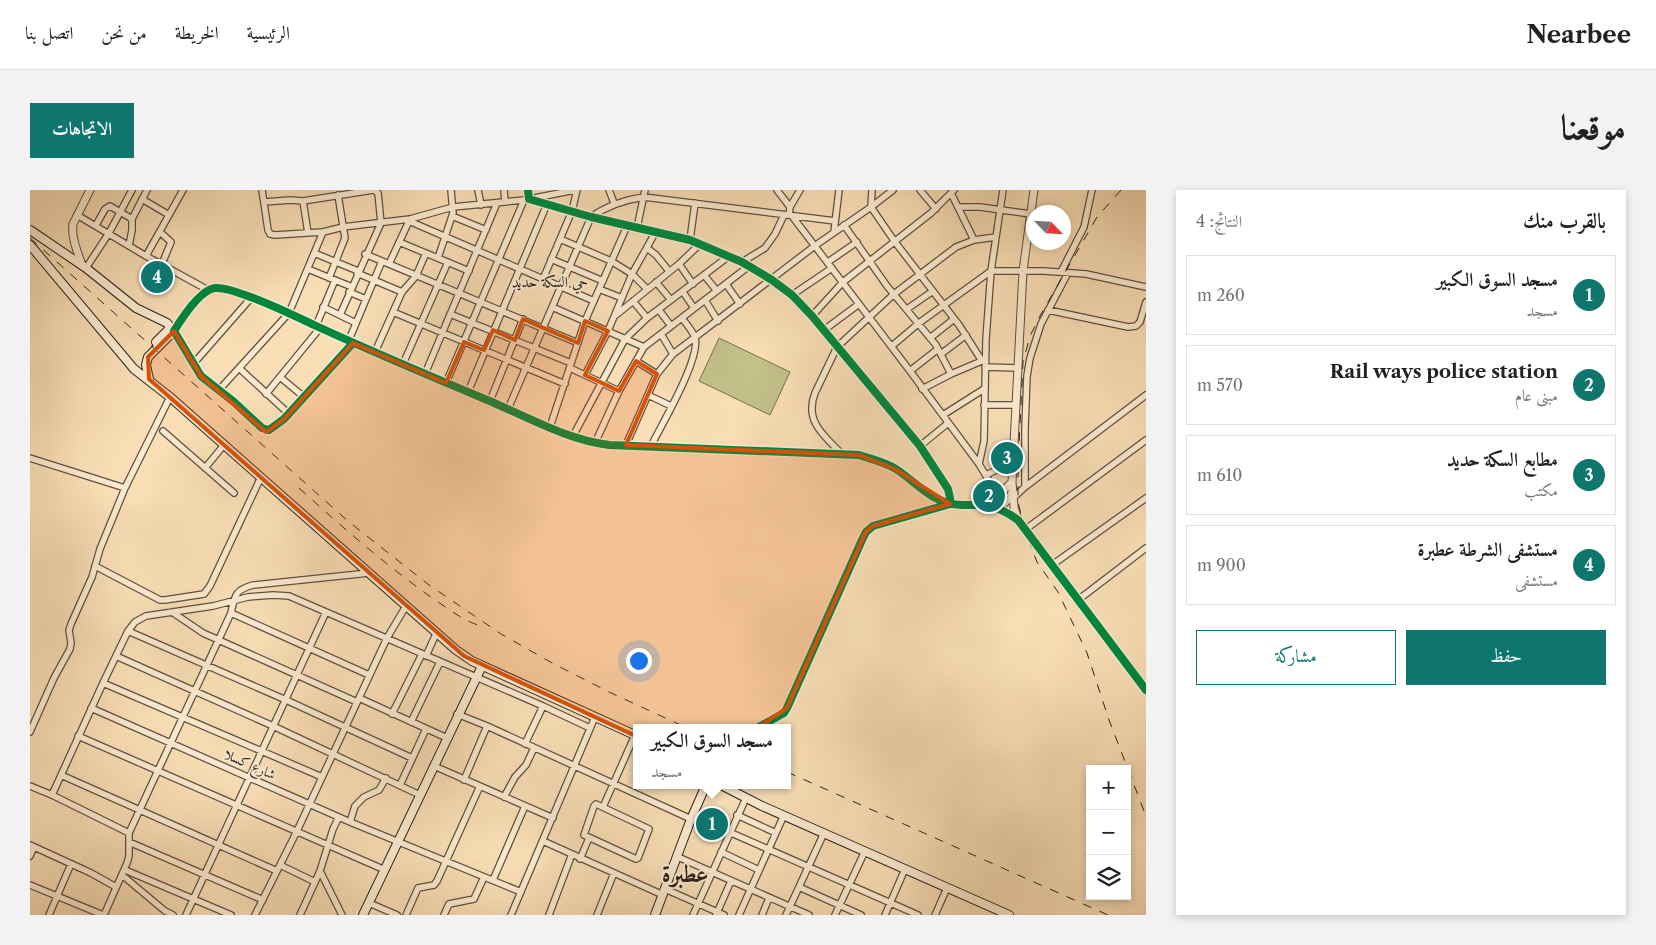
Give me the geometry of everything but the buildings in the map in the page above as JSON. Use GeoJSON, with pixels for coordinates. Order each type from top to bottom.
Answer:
{"type":"FeatureCollection","features":[{"type":"Feature","properties":{"kind":"main road"},"geometry":{"type":"LineString","coordinates":[[30,230],[84,267],[136,308],[163,321],[172,329]]}},
{"type":"Feature","properties":{"kind":"main road"},"geometry":{"type":"LineString","coordinates":[[30,245],[134,369],[170,397],[436,634],[464,656],[482,666],[633,735]]}},
{"type":"Feature","properties":{"kind":"main road"},"geometry":{"type":"LineString","coordinates":[[134,369],[149,350],[172,329]]}},
{"type":"Feature","properties":{"kind":"main road"},"geometry":{"type":"LineString","coordinates":[[149,379],[146,364],[148,357],[172,329]]}},
{"type":"Feature","properties":{"kind":"main road"},"geometry":{"type":"LineString","coordinates":[[363,915],[482,666]]}},
{"type":"Feature","properties":{"kind":"main road"},"geometry":{"type":"LineString","coordinates":[[655,915],[691,820],[705,789]]}},
{"type":"Feature","properties":{"kind":"main road"},"geometry":{"type":"LineString","coordinates":[[731,789],[746,798],[947,888],[996,912],[1009,915]]}},
{"type":"Feature","properties":{"kind":"street"},"geometry":{"type":"LineString","coordinates":[[84,267],[72,229],[90,190]]}},
{"type":"Feature","properties":{"kind":"street"},"geometry":{"type":"LineString","coordinates":[[84,267],[109,233],[132,190]]}},
{"type":"Feature","properties":{"kind":"street"},"geometry":{"type":"LineString","coordinates":[[129,246],[132,219],[147,190]]}},
{"type":"Feature","properties":{"kind":"street"},"geometry":{"type":"LineString","coordinates":[[146,256],[183,190]]}},
{"type":"Feature","properties":{"kind":"street"},"geometry":{"type":"LineString","coordinates":[[262,190],[268,230],[270,234],[276,235],[323,232],[343,227],[409,220],[453,207],[497,204],[576,190],[572,211],[543,279]]}},
{"type":"Feature","properties":{"kind":"street"},"geometry":{"type":"LineString","coordinates":[[264,202],[303,201],[374,190],[378,193],[381,222],[365,254],[340,315]]}},
{"type":"Feature","properties":{"kind":"street"},"geometry":{"type":"LineString","coordinates":[[438,258],[452,216],[452,190]]}},
{"type":"Feature","properties":{"kind":"street"},"geometry":{"type":"LineString","coordinates":[[478,190],[480,205]]}},
{"type":"Feature","properties":{"kind":"street"},"geometry":{"type":"LineString","coordinates":[[504,190],[505,202]]}},
{"type":"Feature","properties":{"kind":"street"},"geometry":{"type":"LineString","coordinates":[[446,383],[526,199],[528,190]]}},
{"type":"Feature","properties":{"kind":"street"},"geometry":{"type":"LineString","coordinates":[[609,190],[614,203]]}},
{"type":"Feature","properties":{"kind":"street"},"geometry":{"type":"LineString","coordinates":[[637,228],[645,190]]}},
{"type":"Feature","properties":{"kind":"street"},"geometry":{"type":"LineString","coordinates":[[777,190],[790,207]]}},
{"type":"Feature","properties":{"kind":"street"},"geometry":{"type":"LineString","coordinates":[[742,262],[765,248],[788,215],[790,207],[800,190]]}},
{"type":"Feature","properties":{"kind":"street"},"geometry":{"type":"LineString","coordinates":[[834,232],[839,190]]}},
{"type":"Feature","properties":{"kind":"street"},"geometry":{"type":"LineString","coordinates":[[872,190],[871,207],[983,360],[985,367],[984,441],[979,464]]}},
{"type":"Feature","properties":{"kind":"street"},"geometry":{"type":"LineString","coordinates":[[626,445],[658,374],[673,354],[816,245],[893,190]]}},
{"type":"Feature","properties":{"kind":"street"},"geometry":{"type":"LineString","coordinates":[[920,190],[936,209]]}},
{"type":"Feature","properties":{"kind":"street"},"geometry":{"type":"LineString","coordinates":[[983,360],[991,271],[1002,190]]}},
{"type":"Feature","properties":{"kind":"street"},"geometry":{"type":"LineString","coordinates":[[1032,205],[1034,190]]}},
{"type":"Feature","properties":{"kind":"street"},"geometry":{"type":"LineString","coordinates":[[1025,487],[1024,454],[1027,376],[1035,340],[1084,228],[1092,190]]}},
{"type":"Feature","properties":{"kind":"street"},"geometry":{"type":"LineString","coordinates":[[812,316],[843,282],[936,209],[953,191],[958,207],[974,240]]}},
{"type":"Feature","properties":{"kind":"street"},"geometry":{"type":"LineString","coordinates":[[266,394],[318,327],[336,262],[344,243],[338,195]]}},
{"type":"Feature","properties":{"kind":"street"},"geometry":{"type":"LineString","coordinates":[[508,409],[591,217],[614,203],[644,197],[835,221]]}},
{"type":"Feature","properties":{"kind":"street"},"geometry":{"type":"LineString","coordinates":[[142,199],[169,215]]}},
{"type":"Feature","properties":{"kind":"street"},"geometry":{"type":"LineString","coordinates":[[526,199],[591,217],[690,240],[742,262],[772,280],[792,295],[812,316],[920,446],[948,489],[950,504]]}},
{"type":"Feature","properties":{"kind":"street"},"geometry":{"type":"LineString","coordinates":[[303,201],[308,233]]}},
{"type":"Feature","properties":{"kind":"street"},"geometry":{"type":"LineString","coordinates":[[690,240],[696,203]]}},
{"type":"Feature","properties":{"kind":"street"},"geometry":{"type":"LineString","coordinates":[[425,374],[497,204]]}},
{"type":"Feature","properties":{"kind":"street"},"geometry":{"type":"LineString","coordinates":[[468,392],[484,350],[547,204]]}},
{"type":"Feature","properties":{"kind":"street"},"geometry":{"type":"LineString","coordinates":[[96,225],[107,207],[110,206],[132,219]]}},
{"type":"Feature","properties":{"kind":"street"},"geometry":{"type":"LineString","coordinates":[[958,207],[980,207],[1026,213]]}},
{"type":"Feature","properties":{"kind":"street"},"geometry":{"type":"LineString","coordinates":[[78,215],[146,256],[208,290],[226,289],[251,298],[573,436],[595,443],[859,455],[895,469],[931,495],[950,504],[980,504],[1002,510],[1018,520],[1146,690]]}},
{"type":"Feature","properties":{"kind":"street"},"geometry":{"type":"LineString","coordinates":[[788,215],[816,245],[869,318],[892,346],[979,464],[998,496]]}},
{"type":"Feature","properties":{"kind":"street"},"geometry":{"type":"LineString","coordinates":[[452,216],[486,230]]}},
{"type":"Feature","properties":{"kind":"street"},"geometry":{"type":"LineString","coordinates":[[409,220],[594,301]]}},
{"type":"Feature","properties":{"kind":"street"},"geometry":{"type":"LineString","coordinates":[[208,290],[172,329],[201,376],[266,430],[269,430],[274,428],[304,397],[351,342],[356,323],[374,280],[399,242],[409,220]]}},
{"type":"Feature","properties":{"kind":"street"},"geometry":{"type":"LineString","coordinates":[[550,427],[585,321],[627,226]]}},
{"type":"Feature","properties":{"kind":"street"},"geometry":{"type":"LineString","coordinates":[[844,226],[886,286],[930,338],[940,352],[951,374]]}},
{"type":"Feature","properties":{"kind":"street"},"geometry":{"type":"LineString","coordinates":[[160,232],[171,242],[162,264]]}},
{"type":"Feature","properties":{"kind":"street"},"geometry":{"type":"LineString","coordinates":[[219,390],[289,314],[323,232]]}},
{"type":"Feature","properties":{"kind":"street"},"geometry":{"type":"LineString","coordinates":[[585,375],[608,331],[632,274],[655,233]]}},
{"type":"Feature","properties":{"kind":"street"},"geometry":{"type":"LineString","coordinates":[[842,454],[816,426],[812,410],[812,400],[837,347],[894,294],[956,247],[974,240],[996,237]]}},
{"type":"Feature","properties":{"kind":"street"},"geometry":{"type":"LineString","coordinates":[[560,239],[611,262],[632,274],[647,289]]}},
{"type":"Feature","properties":{"kind":"street"},"geometry":{"type":"LineString","coordinates":[[399,242],[469,271]]}},
{"type":"Feature","properties":{"kind":"street"},"geometry":{"type":"LineString","coordinates":[[828,262],[857,242]]}},
{"type":"Feature","properties":{"kind":"street"},"geometry":{"type":"LineString","coordinates":[[614,316],[670,272],[700,244]]}},
{"type":"Feature","properties":{"kind":"street"},"geometry":{"type":"LineString","coordinates":[[1018,520],[1012,482],[1023,271],[1026,247]]}},
{"type":"Feature","properties":{"kind":"street"},"geometry":{"type":"LineString","coordinates":[[648,248],[670,272]]}},
{"type":"Feature","properties":{"kind":"street"},"geometry":{"type":"LineString","coordinates":[[314,253],[402,292]]}},
{"type":"Feature","properties":{"kind":"street"},"geometry":{"type":"LineString","coordinates":[[375,352],[402,292],[416,276],[426,253]]}},
{"type":"Feature","properties":{"kind":"street"},"geometry":{"type":"LineString","coordinates":[[365,254],[578,343]]}},
{"type":"Feature","properties":{"kind":"street"},"geometry":{"type":"LineString","coordinates":[[573,436],[625,339],[647,318],[728,256]]}},
{"type":"Feature","properties":{"kind":"street"},"geometry":{"type":"LineString","coordinates":[[551,259],[603,281]]}},
{"type":"Feature","properties":{"kind":"street"},"geometry":{"type":"LineString","coordinates":[[403,364],[448,262]]}},
{"type":"Feature","properties":{"kind":"street"},"geometry":{"type":"LineString","coordinates":[[679,264],[693,284]]}},
{"type":"Feature","properties":{"kind":"street"},"geometry":{"type":"LineString","coordinates":[[595,443],[620,390],[644,347],[749,266]]}},
{"type":"Feature","properties":{"kind":"street"},"geometry":{"type":"LineString","coordinates":[[792,295],[832,268]]}},
{"type":"Feature","properties":{"kind":"street"},"geometry":{"type":"LineString","coordinates":[[308,269],[332,279],[366,299]]}},
{"type":"Feature","properties":{"kind":"street"},"geometry":{"type":"LineString","coordinates":[[892,346],[919,323],[991,271],[1086,274],[1146,287]]}},
{"type":"Feature","properties":{"kind":"street"},"geometry":{"type":"LineString","coordinates":[[704,276],[716,292]]}},
{"type":"Feature","properties":{"kind":"street"},"geometry":{"type":"LineString","coordinates":[[656,282],[671,300]]}},
{"type":"Feature","properties":{"kind":"street"},"geometry":{"type":"LineString","coordinates":[[726,284],[740,304]]}},
{"type":"Feature","properties":{"kind":"street"},"geometry":{"type":"LineString","coordinates":[[599,289],[622,298]]}},
{"type":"Feature","properties":{"kind":"street"},"geometry":{"type":"LineString","coordinates":[[907,309],[932,291]]}},
{"type":"Feature","properties":{"kind":"street"},"geometry":{"type":"LineString","coordinates":[[682,292],[694,308]]}},
{"type":"Feature","properties":{"kind":"street"},"geometry":{"type":"LineString","coordinates":[[194,362],[251,298]]}},
{"type":"Feature","properties":{"kind":"street"},"geometry":{"type":"LineString","coordinates":[[705,300],[718,320]]}},
{"type":"Feature","properties":{"kind":"street"},"geometry":{"type":"LineString","coordinates":[[633,301],[647,318]]}},
{"type":"Feature","properties":{"kind":"street"},"geometry":{"type":"LineString","coordinates":[[1048,310],[1136,326],[1140,322],[1146,302]]}},
{"type":"Feature","properties":{"kind":"street"},"geometry":{"type":"LineString","coordinates":[[824,330],[859,304]]}},
{"type":"Feature","properties":{"kind":"street"},"geometry":{"type":"LineString","coordinates":[[323,307],[356,323]]}},
{"type":"Feature","properties":{"kind":"street"},"geometry":{"type":"LineString","coordinates":[[552,307],[644,347]]}},
{"type":"Feature","properties":{"kind":"street"},"geometry":{"type":"LineString","coordinates":[[659,310],[671,326]]}},
{"type":"Feature","properties":{"kind":"street"},"geometry":{"type":"LineString","coordinates":[[392,312],[565,384]]}},
{"type":"Feature","properties":{"kind":"street"},"geometry":{"type":"LineString","coordinates":[[450,314],[534,348],[570,365],[585,375],[620,390]]}},
{"type":"Feature","properties":{"kind":"street"},"geometry":{"type":"LineString","coordinates":[[651,446],[691,362],[695,338],[682,318]]}},
{"type":"Feature","properties":{"kind":"street"},"geometry":{"type":"LineString","coordinates":[[490,401],[524,319]]}},
{"type":"Feature","properties":{"kind":"street"},"geometry":{"type":"LineString","coordinates":[[930,338],[954,319]]}},
{"type":"Feature","properties":{"kind":"street"},"geometry":{"type":"LineString","coordinates":[[661,334],[673,354]]}},
{"type":"Feature","properties":{"kind":"street"},"geometry":{"type":"LineString","coordinates":[[910,371],[966,335]]}},
{"type":"Feature","properties":{"kind":"street"},"geometry":{"type":"LineString","coordinates":[[922,389],[983,360]]}},
{"type":"Feature","properties":{"kind":"street"},"geometry":{"type":"LineString","coordinates":[[636,361],[658,374]]}},
{"type":"Feature","properties":{"kind":"street"},"geometry":{"type":"LineString","coordinates":[[985,367],[1018,368]]}},
{"type":"Feature","properties":{"kind":"street"},"geometry":{"type":"LineString","coordinates":[[240,368],[288,414]]}},
{"type":"Feature","properties":{"kind":"street"},"geometry":{"type":"LineString","coordinates":[[280,376],[304,397]]}},
{"type":"Feature","properties":{"kind":"street"},"geometry":{"type":"LineString","coordinates":[[943,415],[984,389]]}},
{"type":"Feature","properties":{"kind":"street"},"geometry":{"type":"LineString","coordinates":[[648,395],[671,406]]}},
{"type":"Feature","properties":{"kind":"street"},"geometry":{"type":"LineString","coordinates":[[992,507],[1004,504],[1013,494],[1025,487],[1146,395]]}},
{"type":"Feature","properties":{"kind":"street"},"geometry":{"type":"LineString","coordinates":[[30,732],[54,678],[70,649],[70,624],[88,588],[100,549],[125,488],[170,397]]}},
{"type":"Feature","properties":{"kind":"street"},"geometry":{"type":"LineString","coordinates":[[984,405],[1016,405]]}},
{"type":"Feature","properties":{"kind":"street"},"geometry":{"type":"LineString","coordinates":[[920,446],[948,424]]}},
{"type":"Feature","properties":{"kind":"street"},"geometry":{"type":"LineString","coordinates":[[163,431],[234,493]]}},
{"type":"Feature","properties":{"kind":"street"},"geometry":{"type":"LineString","coordinates":[[1026,530],[1146,440]]}},
{"type":"Feature","properties":{"kind":"street"},"geometry":{"type":"LineString","coordinates":[[205,468],[224,445]]}},
{"type":"Feature","properties":{"kind":"street"},"geometry":{"type":"LineString","coordinates":[[30,458],[125,488]]}},
{"type":"Feature","properties":{"kind":"street"},"geometry":{"type":"LineString","coordinates":[[986,475],[1013,462]]}},
{"type":"Feature","properties":{"kind":"street"},"geometry":{"type":"LineString","coordinates":[[96,566],[160,600],[204,594],[210,586],[261,477]]}},
{"type":"Feature","properties":{"kind":"street"},"geometry":{"type":"LineString","coordinates":[[980,504],[998,496],[1012,482]]}},
{"type":"Feature","properties":{"kind":"street"},"geometry":{"type":"LineString","coordinates":[[1052,565],[1146,498]]}},
{"type":"Feature","properties":{"kind":"street"},"geometry":{"type":"LineString","coordinates":[[763,724],[784,713],[787,708],[866,532],[873,526],[950,504]]}},
{"type":"Feature","properties":{"kind":"street"},"geometry":{"type":"LineString","coordinates":[[1078,600],[1146,548]]}},
{"type":"Feature","properties":{"kind":"street"},"geometry":{"type":"LineString","coordinates":[[30,885],[104,915],[124,873],[129,856],[129,833],[231,613],[238,591],[253,585],[369,573]]}},
{"type":"Feature","properties":{"kind":"street"},"geometry":{"type":"LineString","coordinates":[[52,795],[103,682],[128,631],[135,622],[143,617],[213,606],[261,595],[289,596],[476,676],[590,728]]}},
{"type":"Feature","properties":{"kind":"street"},"geometry":{"type":"LineString","coordinates":[[255,915],[310,804],[387,638],[406,606]]}},
{"type":"Feature","properties":{"kind":"street"},"geometry":{"type":"LineString","coordinates":[[172,612],[190,626],[218,640],[447,738]]}},
{"type":"Feature","properties":{"kind":"street"},"geometry":{"type":"LineString","coordinates":[[186,915],[326,612]]}},
{"type":"Feature","properties":{"kind":"street"},"geometry":{"type":"LineString","coordinates":[[231,613],[369,675]]}},
{"type":"Feature","properties":{"kind":"street"},"geometry":{"type":"LineString","coordinates":[[128,631],[286,700],[412,758]]}},
{"type":"Feature","properties":{"kind":"street"},"geometry":{"type":"LineString","coordinates":[[392,714],[436,634]]}},
{"type":"Feature","properties":{"kind":"street"},"geometry":{"type":"LineString","coordinates":[[116,656],[333,753],[420,795]]}},
{"type":"Feature","properties":{"kind":"street"},"geometry":{"type":"LineString","coordinates":[[411,722],[440,662]]}},
{"type":"Feature","properties":{"kind":"street"},"geometry":{"type":"LineString","coordinates":[[103,682],[322,777]]}},
{"type":"Feature","properties":{"kind":"street"},"geometry":{"type":"LineString","coordinates":[[525,744],[543,706]]}},
{"type":"Feature","properties":{"kind":"street","name":"شارع كسلا"},"geometry":{"type":"LineString","coordinates":[[91,708],[338,817],[521,892]]}},
{"type":"Feature","properties":{"kind":"street"},"geometry":{"type":"LineString","coordinates":[[458,714],[691,820]]}},
{"type":"Feature","properties":{"kind":"street"},"geometry":{"type":"LineString","coordinates":[[511,915],[595,717]]}},
{"type":"Feature","properties":{"kind":"street"},"geometry":{"type":"LineString","coordinates":[[464,780],[487,726]]}},
{"type":"Feature","properties":{"kind":"street"},"geometry":{"type":"LineString","coordinates":[[400,785],[426,729]]}},
{"type":"Feature","properties":{"kind":"street"},"geometry":{"type":"LineString","coordinates":[[78,736],[385,870]]}},
{"type":"Feature","properties":{"kind":"street"},"geometry":{"type":"LineString","coordinates":[[603,807],[633,742]]}},
{"type":"Feature","properties":{"kind":"street"},"geometry":{"type":"LineString","coordinates":[[504,797],[514,777],[526,765],[534,748]]}},
{"type":"Feature","properties":{"kind":"street"},"geometry":{"type":"LineString","coordinates":[[434,766],[553,818]]}},
{"type":"Feature","properties":{"kind":"street"},"geometry":{"type":"LineString","coordinates":[[60,775],[218,844],[315,882]]}},
{"type":"Feature","properties":{"kind":"street"},"geometry":{"type":"LineString","coordinates":[[350,822],[355,806],[364,797],[379,790],[386,778]]}},
{"type":"Feature","properties":{"kind":"street"},"geometry":{"type":"LineString","coordinates":[[30,786],[129,833]]}},
{"type":"Feature","properties":{"kind":"street"},"geometry":{"type":"LineString","coordinates":[[406,915],[418,888],[436,884],[480,786]]}},
{"type":"Feature","properties":{"kind":"street"},"geometry":{"type":"LineString","coordinates":[[693,915],[746,798]]}},
{"type":"Feature","properties":{"kind":"street"},"geometry":{"type":"LineString","coordinates":[[596,804],[603,807],[649,829],[636,859],[589,838],[583,833],[594,806],[596,804]]}},
{"type":"Feature","properties":{"kind":"street"},"geometry":{"type":"LineString","coordinates":[[493,880],[526,806]]}},
{"type":"Feature","properties":{"kind":"street"},"geometry":{"type":"LineString","coordinates":[[737,815],[776,833]]}},
{"type":"Feature","properties":{"kind":"street"},"geometry":{"type":"LineString","coordinates":[[738,915],[784,815]]}},
{"type":"Feature","properties":{"kind":"street"},"geometry":{"type":"LineString","coordinates":[[300,915],[320,871],[338,817]]}},
{"type":"Feature","properties":{"kind":"street"},"geometry":{"type":"LineString","coordinates":[[729,832],[918,915]]}},
{"type":"Feature","properties":{"kind":"street"},"geometry":{"type":"LineString","coordinates":[[786,915],[824,833]]}},
{"type":"Feature","properties":{"kind":"street"},"geometry":{"type":"LineString","coordinates":[[580,858],[589,838]]}},
{"type":"Feature","properties":{"kind":"street"},"geometry":{"type":"LineString","coordinates":[[543,841],[614,873],[698,904],[716,914],[724,915]]}},
{"type":"Feature","properties":{"kind":"street"},"geometry":{"type":"LineString","coordinates":[[129,842],[263,900]]}},
{"type":"Feature","properties":{"kind":"street"},"geometry":{"type":"LineString","coordinates":[[30,856],[32,846],[91,873],[116,888]]}},
{"type":"Feature","properties":{"kind":"street"},"geometry":{"type":"LineString","coordinates":[[836,915],[865,851]]}},
{"type":"Feature","properties":{"kind":"street"},"geometry":{"type":"LineString","coordinates":[[721,852],[760,870]]}},
{"type":"Feature","properties":{"kind":"street"},"geometry":{"type":"LineString","coordinates":[[549,915],[572,854]]}},
{"type":"Feature","properties":{"kind":"street"},"geometry":{"type":"LineString","coordinates":[[678,857],[809,915]]}},
{"type":"Feature","properties":{"kind":"street"},"geometry":{"type":"LineString","coordinates":[[49,915],[71,864]]}},
{"type":"Feature","properties":{"kind":"street"},"geometry":{"type":"LineString","coordinates":[[885,915],[905,869]]}},
{"type":"Feature","properties":{"kind":"street"},"geometry":{"type":"LineString","coordinates":[[320,871],[341,915]]}},
{"type":"Feature","properties":{"kind":"street"},"geometry":{"type":"LineString","coordinates":[[124,873],[231,915]]}},
{"type":"Feature","properties":{"kind":"street"},"geometry":{"type":"LineString","coordinates":[[124,873],[165,911],[173,915]]}},
{"type":"Feature","properties":{"kind":"street"},"geometry":{"type":"LineString","coordinates":[[597,915],[614,873]]}},
{"type":"Feature","properties":{"kind":"street"},"geometry":{"type":"LineString","coordinates":[[444,915],[449,904],[474,899],[484,877]]}},
{"type":"Feature","properties":{"kind":"street"},"geometry":{"type":"LineString","coordinates":[[716,914],[731,880]]}},
{"type":"Feature","properties":{"kind":"street"},"geometry":{"type":"LineString","coordinates":[[799,887],[861,915]]}},
{"type":"Feature","properties":{"kind":"street"},"geometry":{"type":"LineString","coordinates":[[935,915],[947,888]]}},
{"type":"Feature","properties":{"kind":"street"},"geometry":{"type":"LineString","coordinates":[[762,915],[769,898]]}},
{"type":"Feature","properties":{"kind":"street"},"geometry":{"type":"LineString","coordinates":[[369,903],[394,914]]}},
{"type":"Feature","properties":{"kind":"highlighted area"},"geometry":{"type":"Polygon","coordinates":[[[523,319],[578,343],[585,321],[608,331],[585,375],[619,391],[636,361],[657,374],[626,445],[859,455],[895,469],[950,504],[873,526],[866,532],[787,708],[732,745],[713,772],[464,656],[149,379],[148,357],[174,331],[201,376],[266,432],[284,419],[353,343],[446,383],[464,342],[484,350],[493,330],[515,340],[523,319]]]}},
{"type":"Feature","properties":{"kind":"shaded area"},"geometry":{"type":"Polygon","coordinates":[[[719,338],[790,372],[770,415],[699,381],[719,338]]]}},
{"type":"Feature","properties":{"kind":"railway"},"geometry":{"type":"LineString","coordinates":[[1121,190],[1097,217],[1030,336],[1023,362],[1018,502],[1025,531],[1037,562],[1058,592],[1087,653],[1109,720],[1146,816]]}},
{"type":"Feature","properties":{"kind":"railway"},"geometry":{"type":"LineString","coordinates":[[30,238],[349,522],[429,585],[501,634],[554,664],[678,724]]}},
{"type":"Feature","properties":{"kind":"railway"},"geometry":{"type":"LineString","coordinates":[[299,488],[400,574],[456,614],[478,625]]}},
{"type":"Feature","properties":{"kind":"railway"},"geometry":{"type":"LineString","coordinates":[[791,774],[1108,915]]}},
{"type":"Feature","properties":{"kind":"cycle path"},"geometry":{"type":"LineString","coordinates":[[528,190],[529,199],[591,217],[690,240],[742,262],[772,280],[792,295],[812,316],[920,446],[948,489],[950,504],[873,526],[866,532],[787,708],[784,713],[764,724]]}},
{"type":"Feature","properties":{"kind":"cycle path"},"geometry":{"type":"LineString","coordinates":[[353,343],[284,419],[269,430],[262,428],[234,402],[201,376],[174,331],[192,305],[203,294],[215,288],[224,289],[264,302],[380,355],[549,428],[594,442],[609,445],[859,455],[883,463],[896,469],[927,493],[941,501],[956,505],[989,506],[1005,512],[1018,520],[1146,690]]}},
{"type":"Feature","properties":{"kind":"place","name":"مستشفى الشرطة عطبرة"},"geometry":{"type":"Point","coordinates":[157,277]}},
{"type":"Feature","properties":{"kind":"place","name":"مطابع السكة حديد"},"geometry":{"type":"Point","coordinates":[1007,458]}},
{"type":"Feature","properties":{"kind":"place","name":"Rail ways police station"},"geometry":{"type":"Point","coordinates":[989,496]}},
{"type":"Feature","properties":{"kind":"place","name":"مسجد السوق الكبير"},"geometry":{"type":"Point","coordinates":[712,824]}},
{"type":"Feature","properties":{"kind":"district","name":"حي السكة حديد"},"geometry":{"type":"Point","coordinates":[550,282]}},
{"type":"Feature","properties":{"kind":"district","name":"عطبرة"},"geometry":{"type":"Point","coordinates":[685,874]}}]}
